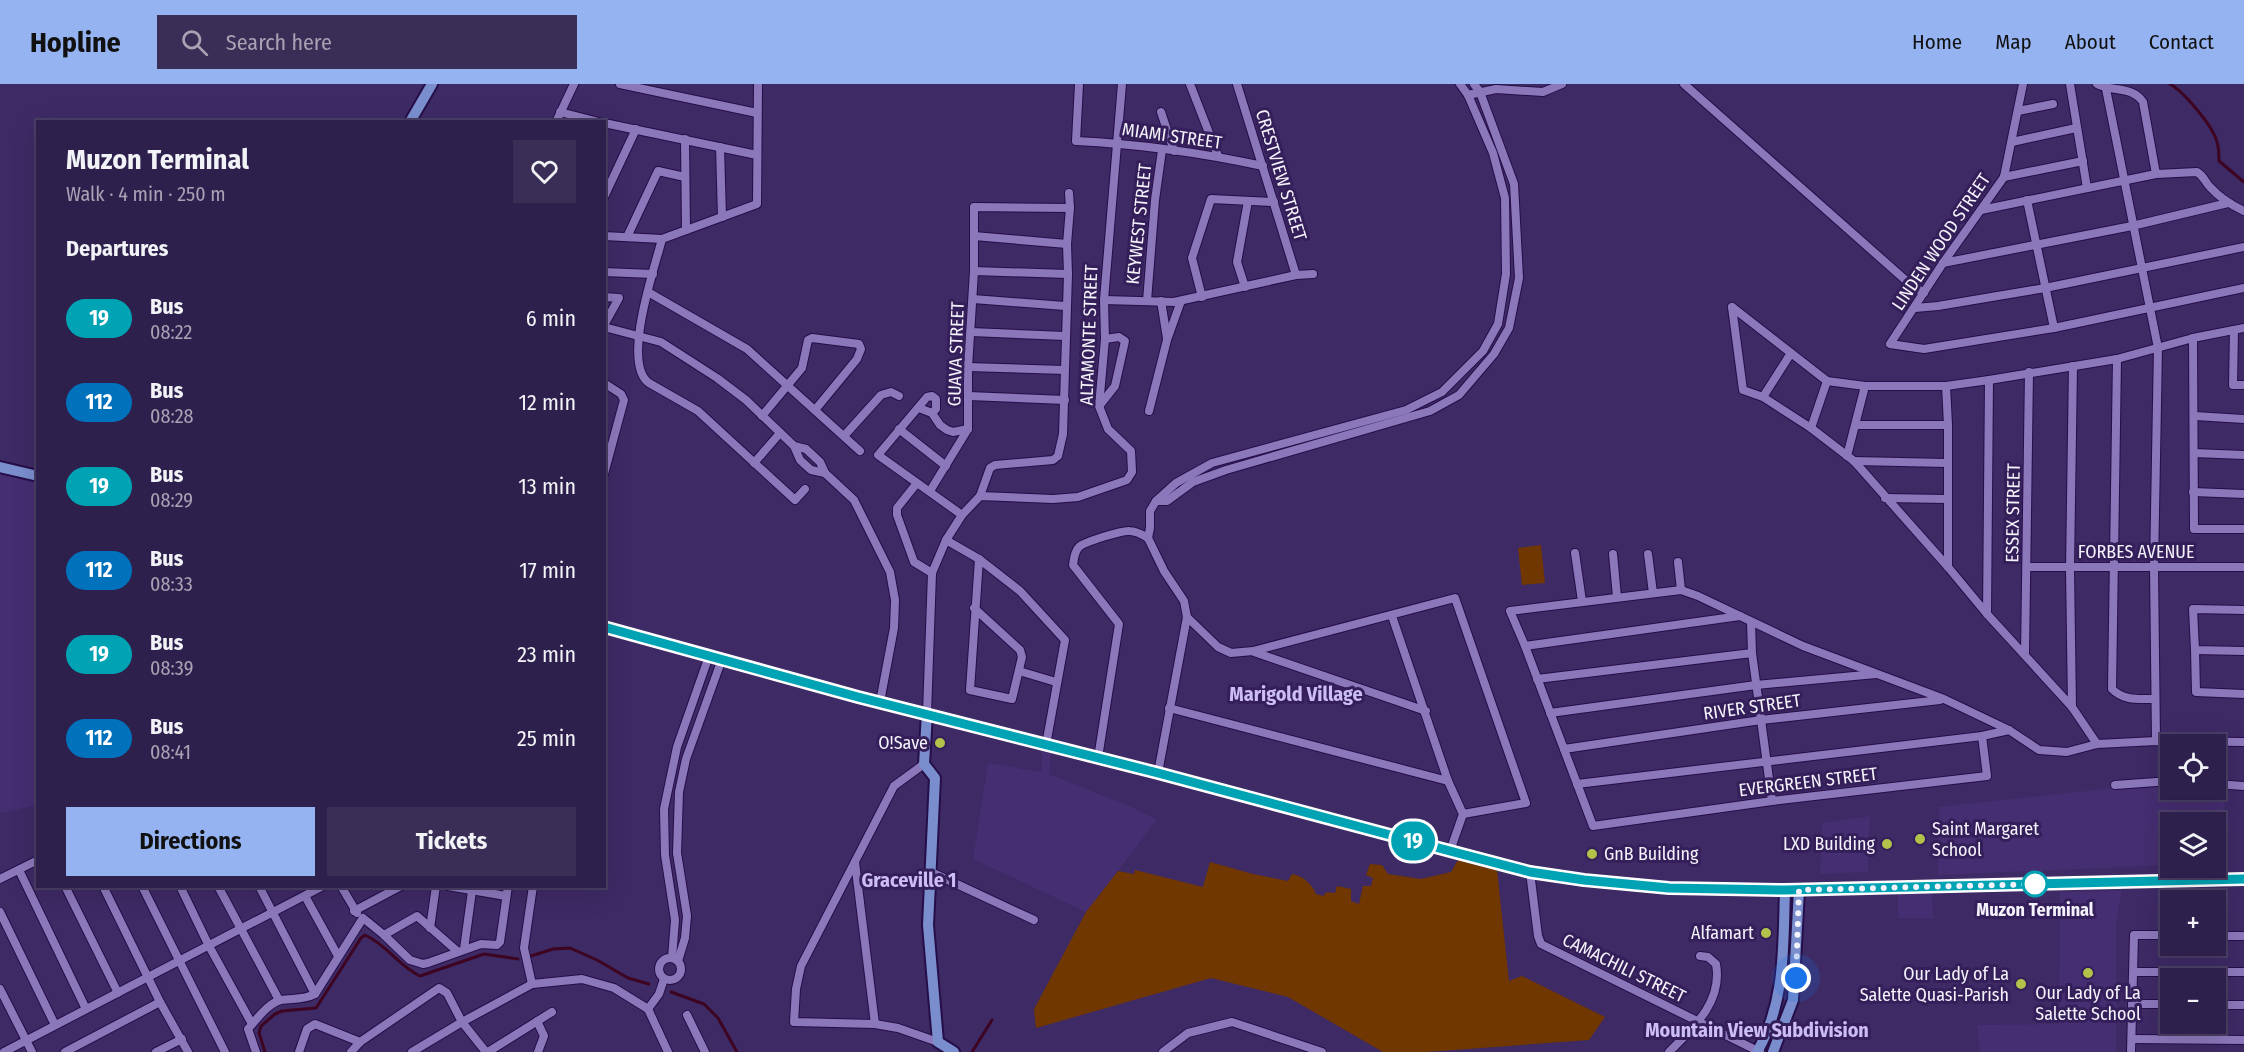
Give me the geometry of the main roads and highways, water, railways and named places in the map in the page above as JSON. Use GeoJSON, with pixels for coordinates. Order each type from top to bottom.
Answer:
{"type":"FeatureCollection","features":[{"type":"Feature","properties":{"kind":"main road"},"geometry":{"type":"LineString","coordinates":[[411,120],[432,84]]}},
{"type":"Feature","properties":{"kind":"main road"},"geometry":{"type":"LineString","coordinates":[[0,467],[36,476]]}},
{"type":"Feature","properties":{"kind":"main road"},"geometry":{"type":"LineString","coordinates":[[606,628],[858,697],[1158,773],[1530,872],[1636,885],[1785,890],[2244,879]]}},
{"type":"Feature","properties":{"kind":"main road"},"geometry":{"type":"LineString","coordinates":[[927,713],[924,764],[935,778],[928,925],[938,1042],[954,1052]]}},
{"type":"Feature","properties":{"kind":"main road"},"geometry":{"type":"LineString","coordinates":[[1758,1052],[1768,1032],[1779,996],[1785,890]]}},
{"type":"Feature","properties":{"kind":"main road"},"geometry":{"type":"LineString","coordinates":[[1773,1052],[1793,1000],[1799,890]]}},
{"type":"Feature","properties":{"kind":"waterway"},"geometry":{"type":"LineString","coordinates":[[2170,84],[2190,102],[2210,127],[2218,144],[2219,161],[2244,182]]}},
{"type":"Feature","properties":{"kind":"waterway"},"geometry":{"type":"LineString","coordinates":[[265,1052],[259,1033],[261,1026],[282,1011],[316,1008],[365,935],[420,976],[484,954],[518,959]]}},
{"type":"Feature","properties":{"kind":"waterway"},"geometry":{"type":"LineString","coordinates":[[531,956],[553,949],[570,948],[628,978],[649,984]]}},
{"type":"Feature","properties":{"kind":"waterway"},"geometry":{"type":"LineString","coordinates":[[671,992],[704,1004],[718,1018],[737,1052]]}},
{"type":"Feature","properties":{"kind":"waterway"},"geometry":{"type":"LineString","coordinates":[[972,1052],[992,1020]]}},
{"type":"Feature","properties":{"kind":"place","name":"O!Save"},"geometry":{"type":"Point","coordinates":[940,743]}},
{"type":"Feature","properties":{"kind":"place","name":"Saint Margaret School"},"geometry":{"type":"Point","coordinates":[1920,839]}},
{"type":"Feature","properties":{"kind":"place","name":"LXD Building"},"geometry":{"type":"Point","coordinates":[1887,844]}},
{"type":"Feature","properties":{"kind":"place","name":"GnB Building"},"geometry":{"type":"Point","coordinates":[1592,854]}},
{"type":"Feature","properties":{"kind":"place","name":"Muzon Terminal"},"geometry":{"type":"Point","coordinates":[2035,884]}},
{"type":"Feature","properties":{"kind":"place","name":"Alfamart"},"geometry":{"type":"Point","coordinates":[1766,933]}},
{"type":"Feature","properties":{"kind":"place","name":"Our Lady of La Salette School"},"geometry":{"type":"Point","coordinates":[2088,973]}},
{"type":"Feature","properties":{"kind":"place","name":"Our Lady of La Salette Quasi-Parish"},"geometry":{"type":"Point","coordinates":[2021,984]}},
{"type":"Feature","properties":{"kind":"district","name":"Marigold Village"},"geometry":{"type":"Point","coordinates":[1296,694]}},
{"type":"Feature","properties":{"kind":"district","name":"Graceville 1"},"geometry":{"type":"Point","coordinates":[909,880]}},
{"type":"Feature","properties":{"kind":"district","name":"Mountain View Subdivision"},"geometry":{"type":"Point","coordinates":[1757,1030]}}]}
